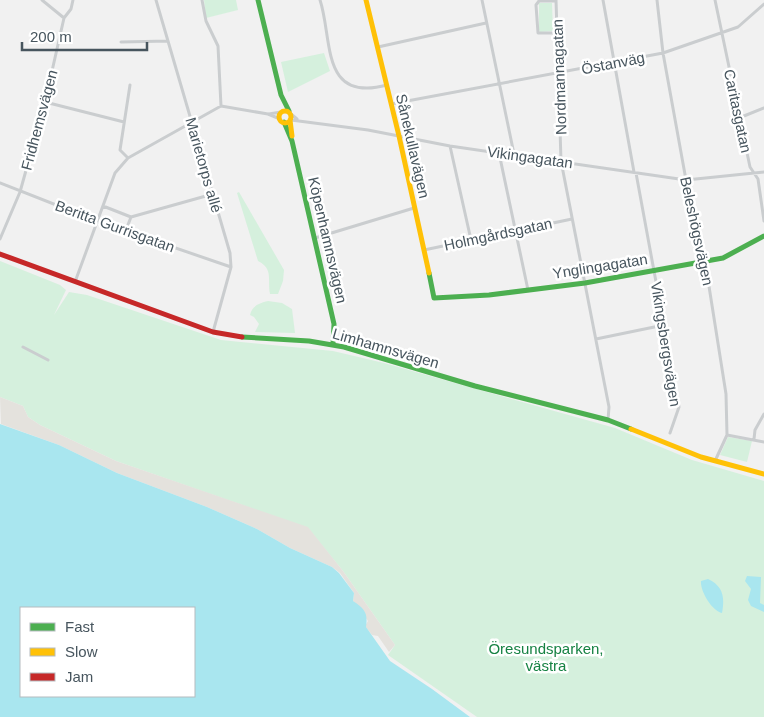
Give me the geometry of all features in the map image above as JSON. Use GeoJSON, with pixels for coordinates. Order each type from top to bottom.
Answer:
{"type":"FeatureCollection","features":[{"type":"Feature","properties":{"kind":"street"},"geometry":{"type":"LineString","coordinates":[[42,0],[64,18]]}},
{"type":"Feature","properties":{"kind":"street","name":"Fridhemsvägen"},"geometry":{"type":"LineString","coordinates":[[0,239],[20,192],[45,102],[64,18],[71,9],[73,0]]}},
{"type":"Feature","properties":{"kind":"street","name":"Marietorps allé"},"geometry":{"type":"LineString","coordinates":[[156,0],[230,253],[231,268],[213,332]]}},
{"type":"Feature","properties":{"kind":"street"},"geometry":{"type":"LineString","coordinates":[[202,0],[206,21],[218,46],[221,106]]}},
{"type":"Feature","properties":{"kind":"street","name":"Köpenhamnsvägen"},"geometry":{"type":"LineString","coordinates":[[258,0],[281,95],[290,116],[292,142],[334,324],[332,344]]}},
{"type":"Feature","properties":{"kind":"street"},"geometry":{"type":"LineString","coordinates":[[320,0],[328,50],[337,74],[358,87],[368,88],[386,85]]}},
{"type":"Feature","properties":{"kind":"street","name":"Sånekullavägen"},"geometry":{"type":"LineString","coordinates":[[366,0],[399,136],[434,298]]}},
{"type":"Feature","properties":{"kind":"street"},"geometry":{"type":"LineString","coordinates":[[482,0],[514,154]]}},
{"type":"Feature","properties":{"kind":"street"},"geometry":{"type":"LineString","coordinates":[[556,0],[537,2],[536,13],[538,33],[557,33]]}},
{"type":"Feature","properties":{"kind":"street","name":"Nordmannagatan"},"geometry":{"type":"LineString","coordinates":[[556,0],[561,161],[596,339],[609,412],[608,420]]}},
{"type":"Feature","properties":{"kind":"street","name":"Vikingsbergsvägen"},"geometry":{"type":"LineString","coordinates":[[603,0],[679,407],[670,433]]}},
{"type":"Feature","properties":{"kind":"street","name":"Beleshögsvägen"},"geometry":{"type":"LineString","coordinates":[[657,0],[663,53],[686,180],[705,261],[726,394],[726,434],[715,461]]}},
{"type":"Feature","properties":{"kind":"street","name":"Caritasgatan"},"geometry":{"type":"LineString","coordinates":[[715,0],[750,167],[758,178],[764,221]]}},
{"type":"Feature","properties":{"kind":"street","name":"Östanväg"},"geometry":{"type":"LineString","coordinates":[[391,104],[614,64],[663,53],[721,34],[738,26],[764,4]]}},
{"type":"Feature","properties":{"kind":"street"},"geometry":{"type":"LineString","coordinates":[[377,48],[486,23]]}},
{"type":"Feature","properties":{"kind":"street"},"geometry":{"type":"LineString","coordinates":[[121,42],[168,41]]}},
{"type":"Feature","properties":{"kind":"street"},"geometry":{"type":"LineString","coordinates":[[128,158],[120,150],[130,85]]}},
{"type":"Feature","properties":{"kind":"street","name":"Köpenhamnsvägen"},"geometry":{"type":"LineString","coordinates":[[281,95],[282,121],[292,142]]}},
{"type":"Feature","properties":{"kind":"street"},"geometry":{"type":"LineString","coordinates":[[45,102],[124,122]]}},
{"type":"Feature","properties":{"kind":"street"},"geometry":{"type":"LineString","coordinates":[[75,282],[115,173],[128,158],[221,106],[268,114],[282,121],[290,116]]}},
{"type":"Feature","properties":{"kind":"street"},"geometry":{"type":"LineString","coordinates":[[739,118],[764,108]]}},
{"type":"Feature","properties":{"kind":"street"},"geometry":{"type":"LineString","coordinates":[[268,114],[281,112],[290,116]]}},
{"type":"Feature","properties":{"kind":"street","name":"Vikingagatan"},"geometry":{"type":"LineString","coordinates":[[290,116],[297,120],[450,146],[686,180],[764,172]]}},
{"type":"Feature","properties":{"kind":"street"},"geometry":{"type":"LineString","coordinates":[[450,146],[471,240]]}},
{"type":"Feature","properties":{"kind":"street"},"geometry":{"type":"LineString","coordinates":[[499,153],[528,290]]}},
{"type":"Feature","properties":{"kind":"street","name":"Beritta Gurrisgatan"},"geometry":{"type":"LineString","coordinates":[[0,183],[97,221],[231,268]]}},
{"type":"Feature","properties":{"kind":"street"},"geometry":{"type":"LineString","coordinates":[[103,206],[131,217],[213,194]]}},
{"type":"Feature","properties":{"kind":"street"},"geometry":{"type":"LineString","coordinates":[[314,238],[414,208]]}},
{"type":"Feature","properties":{"kind":"street"},"geometry":{"type":"LineString","coordinates":[[126,230],[131,217]]}},
{"type":"Feature","properties":{"kind":"street","name":"Holmgårdsgatan"},"geometry":{"type":"LineString","coordinates":[[424,250],[572,219]]}},
{"type":"Feature","properties":{"kind":"street","name":"Ynglingagatan"},"geometry":{"type":"LineString","coordinates":[[434,298],[584,283],[705,261],[727,256],[764,236]]}},
{"type":"Feature","properties":{"kind":"street","name":"Limhamnsvägen"},"geometry":{"type":"LineString","coordinates":[[0,254],[213,332],[251,339],[309,341],[332,344],[475,386],[608,420],[715,461],[764,474]]}},
{"type":"Feature","properties":{"kind":"street"},"geometry":{"type":"LineString","coordinates":[[596,339],[664,325]]}},
{"type":"Feature","properties":{"kind":"street"},"geometry":{"type":"LineString","coordinates":[[23,347],[48,360]]}},
{"type":"Feature","properties":{"kind":"street"},"geometry":{"type":"LineString","coordinates":[[754,439],[755,430],[764,414]]}},
{"type":"Feature","properties":{"kind":"street","name":"Vikingsbergsvägen"},"geometry":{"type":"LineString","coordinates":[[667,424],[672,426]]}},
{"type":"Feature","properties":{"kind":"street"},"geometry":{"type":"LineString","coordinates":[[726,434],[764,442]]}},
{"type":"Feature","properties":{"kind":"green space"},"geometry":{"type":"Polygon","coordinates":[[[204,0],[236,0],[238,10],[206,18],[204,0]]]}},
{"type":"Feature","properties":{"kind":"green space"},"geometry":{"type":"Polygon","coordinates":[[[539,3],[552,3],[553,31],[540,32],[539,30],[539,3]]]}},
{"type":"Feature","properties":{"kind":"green space"},"geometry":{"type":"Polygon","coordinates":[[[324,53],[330,71],[288,92],[281,62],[324,53]]]}},
{"type":"Feature","properties":{"kind":"green space"},"geometry":{"type":"Polygon","coordinates":[[[239,192],[284,270],[283,281],[278,294],[270,294],[268,271],[258,261],[237,193],[239,192]]]}},
{"type":"Feature","properties":{"kind":"green space","name":"Öresundsparken, västra"},"geometry":{"type":"Polygon","coordinates":[[[0,261],[60,285],[66,290],[54,315],[69,292],[87,295],[221,340],[333,351],[384,363],[615,428],[692,460],[764,481],[764,717],[477,717],[388,655],[395,645],[343,571],[308,528],[116,461],[40,425],[28,417],[23,406],[0,397],[0,261]]]}},
{"type":"Feature","properties":{"kind":"green space"},"geometry":{"type":"Polygon","coordinates":[[[268,301],[282,303],[292,309],[295,333],[255,332],[259,324],[250,315],[252,309],[256,305],[268,301]]]}},
{"type":"Feature","properties":{"kind":"green space"},"geometry":{"type":"Polygon","coordinates":[[[728,437],[752,441],[747,462],[720,455],[728,437]]]}},
{"type":"Feature","properties":{"kind":"sand"},"geometry":{"type":"Polygon","coordinates":[[[0,397],[23,406],[28,417],[40,425],[116,461],[308,527],[343,571],[395,645],[389,652],[378,636],[372,635],[365,626],[368,621],[353,601],[354,593],[340,573],[332,567],[290,548],[257,529],[207,507],[117,473],[59,445],[1,424],[0,397]]]}},
{"type":"Feature","properties":{"kind":"water"},"geometry":{"type":"Polygon","coordinates":[[[0,424],[59,445],[117,473],[207,507],[257,529],[290,548],[332,567],[354,593],[353,601],[363,609],[366,615],[366,627],[390,661],[470,717],[0,717],[0,424]]]}},
{"type":"Feature","properties":{"kind":"water"},"geometry":{"type":"Polygon","coordinates":[[[747,576],[761,577],[760,603],[764,605],[764,612],[751,606],[748,600],[751,589],[745,581],[747,576]]]}},
{"type":"Feature","properties":{"kind":"water"},"geometry":{"type":"Polygon","coordinates":[[[708,579],[717,585],[722,593],[722,613],[714,609],[702,590],[701,581],[708,579]]]}},
{"type":"Feature","properties":{"kind":"traffic: fast"},"geometry":{"type":"LineString","coordinates":[[258,0],[281,95],[289,111]]}},
{"type":"Feature","properties":{"kind":"traffic: fast"},"geometry":{"type":"LineString","coordinates":[[284,122],[292,141],[334,324],[333,344]]}},
{"type":"Feature","properties":{"kind":"traffic: fast"},"geometry":{"type":"LineString","coordinates":[[429,273],[434,298],[489,295],[585,283],[723,258],[764,236]]}},
{"type":"Feature","properties":{"kind":"traffic: fast"},"geometry":{"type":"LineString","coordinates":[[242,337],[309,341],[344,347],[475,386],[608,420],[631,429]]}},
{"type":"Feature","properties":{"kind":"traffic: slow"},"geometry":{"type":"LineString","coordinates":[[366,0],[399,136],[429,273]]}},
{"type":"Feature","properties":{"kind":"traffic: slow"},"geometry":{"type":"LineString","coordinates":[[283,111],[287,111],[291,117],[287,123],[283,123],[279,119],[279,115],[283,111]]}},
{"type":"Feature","properties":{"kind":"traffic: slow"},"geometry":{"type":"LineString","coordinates":[[290,120],[292,136]]}},
{"type":"Feature","properties":{"kind":"traffic: slow"},"geometry":{"type":"LineString","coordinates":[[631,429],[701,457],[764,474]]}},
{"type":"Feature","properties":{"kind":"traffic: jam"},"geometry":{"type":"LineString","coordinates":[[0,254],[213,332],[242,337]]}}]}
